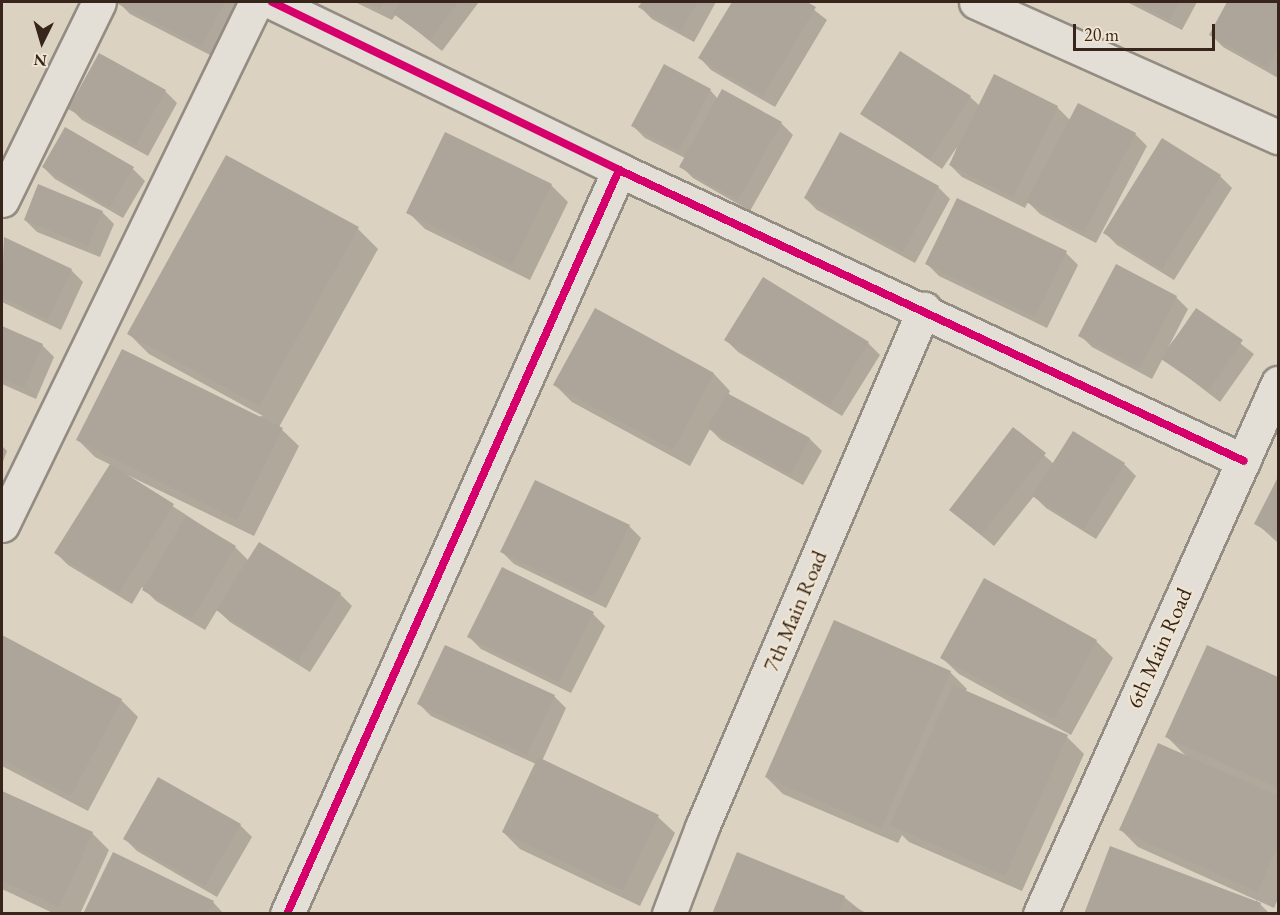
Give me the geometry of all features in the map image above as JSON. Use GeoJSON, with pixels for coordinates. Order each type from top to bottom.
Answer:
{"type":"FeatureCollection","features":[{"type":"Feature","properties":{"kind":"street"},"geometry":{"type":"LineString","coordinates":[[2,200],[99,2]]}},
{"type":"Feature","properties":{"kind":"street"},"geometry":{"type":"LineString","coordinates":[[2,525],[256,2]]}},
{"type":"Feature","properties":{"kind":"street"},"geometry":{"type":"LineString","coordinates":[[272,2],[619,170],[924,309],[1244,461]]}},
{"type":"Feature","properties":{"kind":"street"},"geometry":{"type":"LineString","coordinates":[[976,2],[1278,137]]}},
{"type":"Feature","properties":{"kind":"street"},"geometry":{"type":"LineString","coordinates":[[286,914],[619,170]]}},
{"type":"Feature","properties":{"kind":"street","name":"7th Main Road"},"geometry":{"type":"LineString","coordinates":[[669,914],[702,827],[924,309]]}},
{"type":"Feature","properties":{"kind":"street","name":"6th Main Road"},"geometry":{"type":"LineString","coordinates":[[1040,914],[1278,383]]}},
{"type":"Feature","properties":{"kind":"building"},"geometry":{"type":"Polygon","coordinates":[[[114,2],[225,2],[202,46],[114,2]]]}},
{"type":"Feature","properties":{"kind":"building"},"geometry":{"type":"Polygon","coordinates":[[[365,2],[384,2],[380,9],[365,2]]]}},
{"type":"Feature","properties":{"kind":"building"},"geometry":{"type":"Polygon","coordinates":[[[401,2],[458,2],[430,40],[392,13],[401,2]]]}},
{"type":"Feature","properties":{"kind":"building"},"geometry":{"type":"Polygon","coordinates":[[[642,2],[698,2],[681,31],[638,7],[642,2]]]}},
{"type":"Feature","properties":{"kind":"building"},"geometry":{"type":"Polygon","coordinates":[[[732,2],[807,2],[816,7],[763,96],[698,58],[732,2]]]}},
{"type":"Feature","properties":{"kind":"building"},"geometry":{"type":"Polygon","coordinates":[[[1134,2],[1179,2],[1170,20],[1134,2]]]}},
{"type":"Feature","properties":{"kind":"building"},"geometry":{"type":"Polygon","coordinates":[[[1227,2],[1278,2],[1278,48],[1268,68],[1209,35],[1227,2]]]}},
{"type":"Feature","properties":{"kind":"building"},"geometry":{"type":"Polygon","coordinates":[[[900,51],[971,96],[930,159],[860,114],[900,51]]]}},
{"type":"Feature","properties":{"kind":"building"},"geometry":{"type":"Polygon","coordinates":[[[99,53],[166,90],[136,145],[68,109],[99,53]]]}},
{"type":"Feature","properties":{"kind":"building"},"geometry":{"type":"Polygon","coordinates":[[[664,64],[711,89],[679,150],[631,126],[664,64]]]}},
{"type":"Feature","properties":{"kind":"building"},"geometry":{"type":"Polygon","coordinates":[[[994,74],[1058,106],[1013,197],[949,165],[994,74]]]}},
{"type":"Feature","properties":{"kind":"building"},"geometry":{"type":"Polygon","coordinates":[[[722,89],[782,122],[738,200],[679,167],[722,89]]]}},
{"type":"Feature","properties":{"kind":"building"},"geometry":{"type":"Polygon","coordinates":[[[1078,103],[1136,133],[1084,232],[1026,202],[1078,103]]]}},
{"type":"Feature","properties":{"kind":"building"},"geometry":{"type":"Polygon","coordinates":[[[65,127],[134,167],[110,207],[42,167],[65,127]]]}},
{"type":"Feature","properties":{"kind":"building"},"geometry":{"type":"Polygon","coordinates":[[[445,132],[552,184],[512,265],[406,213],[445,132]]]}},
{"type":"Feature","properties":{"kind":"building"},"geometry":{"type":"Polygon","coordinates":[[[840,132],[939,186],[903,252],[804,198],[840,132]]]}},
{"type":"Feature","properties":{"kind":"building"},"geometry":{"type":"Polygon","coordinates":[[[1162,138],[1221,175],[1162,269],[1103,233],[1162,138]]]}},
{"type":"Feature","properties":{"kind":"building"},"geometry":{"type":"Polygon","coordinates":[[[226,155],[359,227],[259,406],[127,334],[226,155]]]}},
{"type":"Feature","properties":{"kind":"building"},"geometry":{"type":"Polygon","coordinates":[[[38,184],[103,211],[88,246],[24,220],[38,184]]]}},
{"type":"Feature","properties":{"kind":"building"},"geometry":{"type":"Polygon","coordinates":[[[957,198],[1067,251],[1035,317],[925,264],[957,198]]]}},
{"type":"Feature","properties":{"kind":"building"},"geometry":{"type":"Polygon","coordinates":[[[4,237],[72,269],[48,319],[2,297],[4,237]]]}},
{"type":"Feature","properties":{"kind":"building"},"geometry":{"type":"Polygon","coordinates":[[[1116,264],[1177,296],[1140,368],[1078,336],[1116,264]]]}},
{"type":"Feature","properties":{"kind":"building"},"geometry":{"type":"Polygon","coordinates":[[[763,277],[869,342],[830,405],[724,340],[763,277]]]}},
{"type":"Feature","properties":{"kind":"building"},"geometry":{"type":"Polygon","coordinates":[[[595,308],[714,373],[673,450],[553,385],[595,308]]]}},
{"type":"Feature","properties":{"kind":"building"},"geometry":{"type":"Polygon","coordinates":[[[1196,308],[1243,340],[1208,391],[1161,359],[1196,308]]]}},
{"type":"Feature","properties":{"kind":"building"},"geometry":{"type":"Polygon","coordinates":[[[2,326],[43,344],[24,388],[2,378],[2,326]]]}},
{"type":"Feature","properties":{"kind":"building"},"geometry":{"type":"Polygon","coordinates":[[[122,349],[283,428],[237,520],[76,440],[122,349]]]}},
{"type":"Feature","properties":{"kind":"building"},"geometry":{"type":"Polygon","coordinates":[[[727,393],[810,438],[791,474],[707,428],[727,393]]]}},
{"type":"Feature","properties":{"kind":"building"},"geometry":{"type":"Polygon","coordinates":[[[1013,427],[1046,453],[981,535],[949,510],[1013,427]]]}},
{"type":"Feature","properties":{"kind":"building"},"geometry":{"type":"Polygon","coordinates":[[[1073,431],[1125,463],[1084,529],[1032,496],[1073,431]]]}},
{"type":"Feature","properties":{"kind":"building"},"geometry":{"type":"Polygon","coordinates":[[[110,464],[174,504],[119,593],[54,553],[110,464]]]}},
{"type":"Feature","properties":{"kind":"building"},"geometry":{"type":"Polygon","coordinates":[[[1278,477],[1278,537],[1254,524],[1278,477]]]}},
{"type":"Feature","properties":{"kind":"building"},"geometry":{"type":"Polygon","coordinates":[[[535,480],[630,525],[594,597],[500,552],[535,480]]]}},
{"type":"Feature","properties":{"kind":"building"},"geometry":{"type":"Polygon","coordinates":[[[186,516],[236,546],[192,619],[142,590],[186,516]]]}},
{"type":"Feature","properties":{"kind":"building"},"geometry":{"type":"Polygon","coordinates":[[[259,542],[341,593],[298,661],[216,610],[259,542]]]}},
{"type":"Feature","properties":{"kind":"building"},"geometry":{"type":"Polygon","coordinates":[[[502,567],[594,612],[559,682],[467,637],[502,567]]]}},
{"type":"Feature","properties":{"kind":"building"},"geometry":{"type":"Polygon","coordinates":[[[984,578],[1097,640],[1054,719],[940,658],[984,578]]]}},
{"type":"Feature","properties":{"kind":"building"},"geometry":{"type":"Polygon","coordinates":[[[834,620],[951,671],[881,828],[765,777],[834,620]]]}},
{"type":"Feature","properties":{"kind":"building"},"geometry":{"type":"Polygon","coordinates":[[[2,635],[122,699],[71,796],[2,759],[2,635]]]}},
{"type":"Feature","properties":{"kind":"building"},"geometry":{"type":"Polygon","coordinates":[[[445,645],[555,695],[527,755],[417,704],[445,645]]]}},
{"type":"Feature","properties":{"kind":"building"},"geometry":{"type":"Polygon","coordinates":[[[1207,645],[1278,677],[1278,788],[1165,737],[1207,645]]]}},
{"type":"Feature","properties":{"kind":"building"},"geometry":{"type":"Polygon","coordinates":[[[953,685],[1068,735],[1005,876],[890,825],[953,685]]]}},
{"type":"Feature","properties":{"kind":"building"},"geometry":{"type":"Polygon","coordinates":[[[1158,743],[1278,796],[1278,845],[1257,892],[1119,830],[1158,743]]]}},
{"type":"Feature","properties":{"kind":"building"},"geometry":{"type":"Polygon","coordinates":[[[538,757],[659,815],[623,891],[502,832],[538,757]]]}},
{"type":"Feature","properties":{"kind":"building"},"geometry":{"type":"Polygon","coordinates":[[[158,777],[241,824],[205,886],[123,839],[158,777]]]}},
{"type":"Feature","properties":{"kind":"building"},"geometry":{"type":"Polygon","coordinates":[[[2,791],[93,832],[59,907],[2,881],[2,791]]]}},
{"type":"Feature","properties":{"kind":"building"},"geometry":{"type":"Polygon","coordinates":[[[1110,846],[1261,903],[1257,914],[1084,914],[1110,846]]]}},
{"type":"Feature","properties":{"kind":"building"},"geometry":{"type":"Polygon","coordinates":[[[113,852],[214,901],[207,914],[83,914],[113,852]]]}},
{"type":"Feature","properties":{"kind":"building"},"geometry":{"type":"Polygon","coordinates":[[[737,852],[845,896],[838,914],[712,914],[737,852]]]}},
{"type":"Feature","properties":{"kind":"building"},"geometry":{"type":"Polygon","coordinates":[[[853,906],[868,914],[850,914],[853,906]]]}},
{"type":"Feature","properties":{"kind":"cycle path"},"geometry":{"type":"LineString","coordinates":[[272,2],[619,170],[1244,461]]}},
{"type":"Feature","properties":{"kind":"cycle path"},"geometry":{"type":"LineString","coordinates":[[287,914],[619,170]]}}]}
